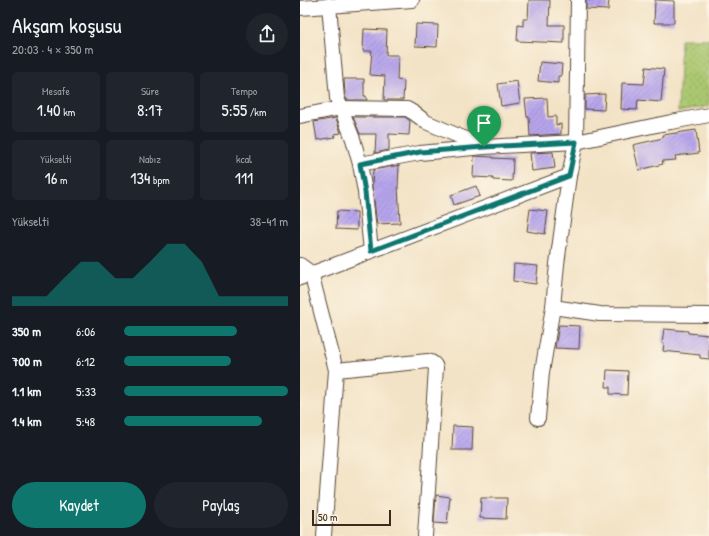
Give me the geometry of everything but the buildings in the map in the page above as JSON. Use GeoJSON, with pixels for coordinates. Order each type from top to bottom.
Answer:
{"type":"FeatureCollection","features":[{"type":"Feature","properties":{"kind":"street"},"geometry":{"type":"LineString","coordinates":[[300,8],[412,0]]}},
{"type":"Feature","properties":{"kind":"street"},"geometry":{"type":"LineString","coordinates":[[538,418],[542,372],[553,307],[557,264],[569,176],[576,142],[578,0]]}},
{"type":"Feature","properties":{"kind":"street"},"geometry":{"type":"LineString","coordinates":[[329,5],[337,98],[353,139],[360,164],[365,192],[371,251]]}},
{"type":"Feature","properties":{"kind":"street"},"geometry":{"type":"LineString","coordinates":[[300,116],[341,108],[407,109],[426,122],[484,147]]}},
{"type":"Feature","properties":{"kind":"street"},"geometry":{"type":"LineString","coordinates":[[360,164],[420,152],[576,142],[671,122],[709,116]]}},
{"type":"Feature","properties":{"kind":"street"},"geometry":{"type":"LineString","coordinates":[[324,536],[336,370],[304,272],[371,251],[569,176]]}},
{"type":"Feature","properties":{"kind":"street"},"geometry":{"type":"LineString","coordinates":[[553,307],[600,314],[709,315]]}},
{"type":"Feature","properties":{"kind":"street"},"geometry":{"type":"LineString","coordinates":[[336,370],[428,361],[433,363],[435,366],[424,536]]}},
{"type":"Feature","properties":{"kind":"green space"},"geometry":{"type":"Polygon","coordinates":[[[681,39],[709,39],[709,106],[678,112],[681,39]]]}},
{"type":"Feature","properties":{"kind":"route"},"geometry":{"type":"LineString","coordinates":[[576,142],[569,176],[371,251],[365,192],[360,164],[420,152],[484,147],[576,142]]}}]}
